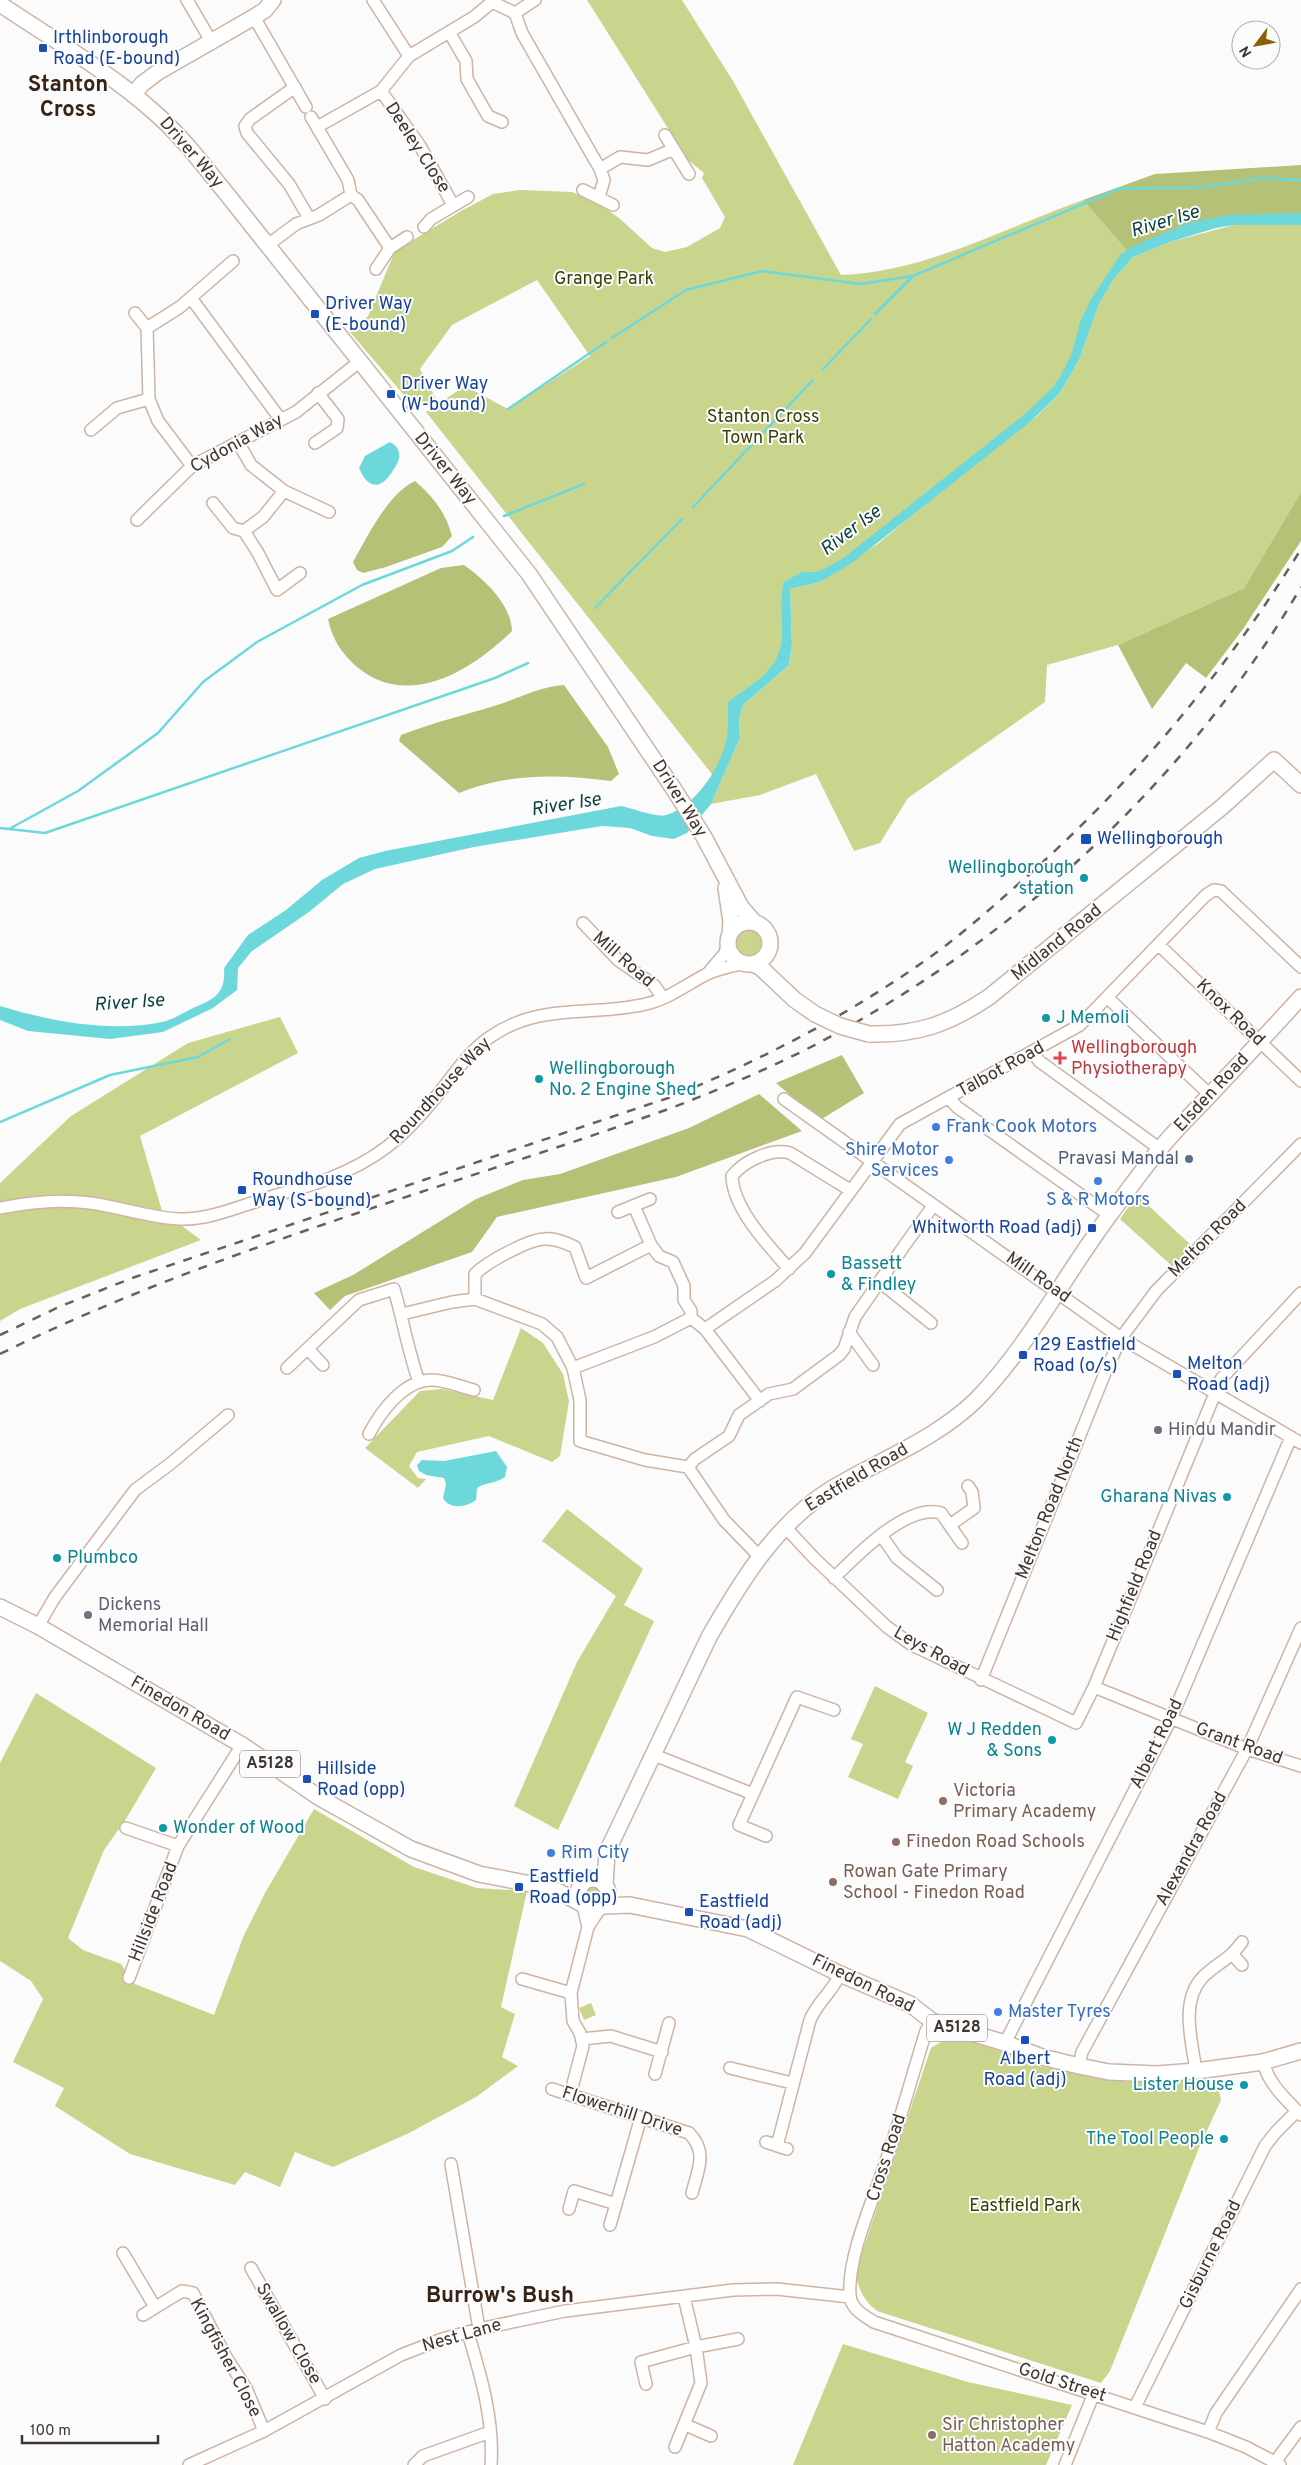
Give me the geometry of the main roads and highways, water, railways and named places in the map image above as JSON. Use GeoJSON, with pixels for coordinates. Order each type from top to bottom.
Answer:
{"type":"FeatureCollection","features":[{"type":"Feature","properties":{"kind":"main road"},"geometry":{"type":"LineString","coordinates":[[134,94],[149,78],[254,17],[265,10],[273,0]]}},
{"type":"Feature","properties":{"kind":"main road","name":"Driver Way"},"geometry":{"type":"LineString","coordinates":[[0,4],[134,94],[190,149],[529,574],[675,791],[704,837],[741,908],[754,922]]}},
{"type":"Feature","properties":{"kind":"main road","name":"Midland Road"},"geometry":{"type":"LineString","coordinates":[[748,964],[760,967],[795,1000],[815,1014],[840,1026],[869,1034],[904,1034],[931,1028],[956,1017],[989,997],[1222,807],[1274,760],[1301,785]]}},
{"type":"Feature","properties":{"kind":"main road","name":"Driver Way"},"geometry":{"type":"LineString","coordinates":[[721,870],[728,895],[731,922],[729,937]]}},
{"type":"Feature","properties":{"kind":"main road"},"geometry":{"type":"LineString","coordinates":[[770,948],[763,959],[748,964],[731,953],[729,937],[740,923],[754,922],[768,931],[779,984]]}},
{"type":"Feature","properties":{"kind":"main road","name":"Elsden Road"},"geometry":{"type":"LineString","coordinates":[[1057,1290],[1109,1215],[1160,1149],[1301,997]]}},
{"type":"Feature","properties":{"kind":"main road","name":"Eastfield Road"},"geometry":{"type":"LineString","coordinates":[[606,1887],[608,1852],[710,1637],[729,1603],[760,1557],[804,1509],[833,1488],[884,1463],[951,1420],[974,1401],[1004,1369],[1057,1290]]}},
{"type":"Feature","properties":{"kind":"main road","name":"Finedon Road"},"geometry":{"type":"LineString","coordinates":[[0,1607],[38,1626],[242,1745],[320,1798],[411,1849],[480,1874],[552,1888],[582,1904]]}},
{"type":"Feature","properties":{"kind":"main road","name":"Eastfield Road"},"geometry":{"type":"LineString","coordinates":[[585,1881],[602,1856],[608,1852]]}},
{"type":"Feature","properties":{"kind":"main road"},"geometry":{"type":"LineString","coordinates":[[594,1878],[606,1887],[608,1898],[602,1907],[592,1909],[582,1904],[578,1894],[585,1881],[594,1878]]}},
{"type":"Feature","properties":{"kind":"main road","name":"Finedon Road"},"geometry":{"type":"LineString","coordinates":[[552,1888],[585,1881]]}},
{"type":"Feature","properties":{"kind":"main road","name":"Finedon Road"},"geometry":{"type":"LineString","coordinates":[[606,1887],[630,1905]]}},
{"type":"Feature","properties":{"kind":"main road","name":"Finedon Road"},"geometry":{"type":"LineString","coordinates":[[602,1907],[630,1905],[748,1929],[840,1974],[910,2004],[932,2021],[1005,2043],[1042,2057],[1079,2066],[1109,2072],[1147,2074],[1196,2071],[1263,2062],[1301,2051]]}},
{"type":"Feature","properties":{"kind":"water"},"geometry":{"type":"Polygon","coordinates":[[[1301,213],[1301,225],[1234,225],[1216,228],[1170,242],[1133,257],[1113,280],[1099,304],[1079,360],[1060,393],[1030,422],[852,563],[820,582],[790,589],[792,644],[789,665],[743,705],[739,719],[740,738],[711,804],[687,833],[674,839],[652,836],[630,828],[602,826],[474,847],[375,869],[343,884],[309,912],[252,951],[238,968],[237,990],[213,1008],[163,1032],[110,1039],[28,1031],[0,1020],[0,1006],[60,1021],[101,1026],[142,1025],[166,1021],[218,994],[223,984],[224,968],[248,935],[286,910],[322,880],[359,858],[385,851],[621,806],[662,816],[677,810],[697,794],[714,772],[728,732],[728,702],[767,672],[778,654],[781,642],[784,582],[802,572],[816,572],[824,569],[842,559],[1025,414],[1053,387],[1072,353],[1080,322],[1091,299],[1120,255],[1131,247],[1188,223],[1229,215],[1301,213]]]}},
{"type":"Feature","properties":{"kind":"water"},"geometry":{"type":"Polygon","coordinates":[[[390,442],[398,450],[397,464],[387,478],[378,485],[374,485],[366,479],[359,468],[365,456],[390,442]]]}},
{"type":"Feature","properties":{"kind":"water"},"geometry":{"type":"Polygon","coordinates":[[[496,1451],[507,1467],[505,1477],[477,1488],[476,1500],[463,1506],[454,1506],[446,1502],[443,1498],[446,1484],[444,1478],[426,1475],[419,1471],[417,1465],[422,1460],[444,1461],[496,1451]]]}},
{"type":"Feature","properties":{"kind":"waterway"},"geometry":{"type":"LineString","coordinates":[[875,314],[913,276],[1118,189],[1203,187],[1262,178],[1301,180]]}},
{"type":"Feature","properties":{"kind":"waterway"},"geometry":{"type":"LineString","coordinates":[[612,338],[686,290],[762,271],[860,284],[912,276]]}},
{"type":"Feature","properties":{"kind":"waterway"},"geometry":{"type":"LineString","coordinates":[[822,370],[871,319]]}},
{"type":"Feature","properties":{"kind":"waterway"},"geometry":{"type":"LineString","coordinates":[[508,409],[606,342]]}},
{"type":"Feature","properties":{"kind":"waterway"},"geometry":{"type":"LineString","coordinates":[[693,507],[813,380]]}},
{"type":"Feature","properties":{"kind":"waterway"},"geometry":{"type":"LineString","coordinates":[[504,516],[584,484]]}},
{"type":"Feature","properties":{"kind":"waterway"},"geometry":{"type":"LineString","coordinates":[[595,608],[682,519]]}},
{"type":"Feature","properties":{"kind":"waterway"},"geometry":{"type":"LineString","coordinates":[[11,828],[78,791],[158,733],[203,682],[257,642],[362,585],[452,551],[473,537]]}},
{"type":"Feature","properties":{"kind":"waterway"},"geometry":{"type":"LineString","coordinates":[[0,828],[45,833],[495,678],[528,663]]}},
{"type":"Feature","properties":{"kind":"waterway"},"geometry":{"type":"LineString","coordinates":[[0,1122],[110,1075],[198,1057],[230,1039]]}},
{"type":"Feature","properties":{"kind":"railway"},"geometry":{"type":"LineString","coordinates":[[0,1335],[61,1306],[135,1277],[671,1097],[773,1051],[871,996],[933,955],[965,930],[1056,850],[1096,811],[1171,729],[1206,686],[1271,596],[1301,549]]}},
{"type":"Feature","properties":{"kind":"railway"},"geometry":{"type":"LineString","coordinates":[[0,1354],[81,1316],[164,1282],[248,1251],[674,1107],[757,1073],[837,1033],[906,992],[974,946],[1038,896],[1099,841],[1156,783],[1209,721],[1258,655],[1301,587]]}},
{"type":"Feature","properties":{"kind":"place","name":"Irthlinborough Road (E-bound)"},"geometry":{"type":"Point","coordinates":[43,48]}},
{"type":"Feature","properties":{"kind":"place","name":"Driver Way (E-bound)"},"geometry":{"type":"Point","coordinates":[315,314]}},
{"type":"Feature","properties":{"kind":"place","name":"Driver Way (W-bound)"},"geometry":{"type":"Point","coordinates":[391,394]}},
{"type":"Feature","properties":{"kind":"place","name":"Wellingborough"},"geometry":{"type":"Point","coordinates":[1086,839]}},
{"type":"Feature","properties":{"kind":"place","name":"Wellingborough station"},"geometry":{"type":"Point","coordinates":[1084,878]}},
{"type":"Feature","properties":{"kind":"place","name":"J Memoli"},"geometry":{"type":"Point","coordinates":[1046,1018]}},
{"type":"Feature","properties":{"kind":"place","name":"Wellingborough Physiotherapy"},"geometry":{"type":"Point","coordinates":[1060,1058]}},
{"type":"Feature","properties":{"kind":"place","name":"Wellingborough No. 2 Engine Shed"},"geometry":{"type":"Point","coordinates":[539,1079]}},
{"type":"Feature","properties":{"kind":"place","name":"Frank Cook Motors"},"geometry":{"type":"Point","coordinates":[936,1127]}},
{"type":"Feature","properties":{"kind":"place","name":"Pravasi Mandal"},"geometry":{"type":"Point","coordinates":[1189,1159]}},
{"type":"Feature","properties":{"kind":"place","name":"Shire Motor Services"},"geometry":{"type":"Point","coordinates":[949,1160]}},
{"type":"Feature","properties":{"kind":"place","name":"S & R Motors"},"geometry":{"type":"Point","coordinates":[1098,1181]}},
{"type":"Feature","properties":{"kind":"place","name":"Roundhouse Way (S-bound)"},"geometry":{"type":"Point","coordinates":[242,1190]}},
{"type":"Feature","properties":{"kind":"place","name":"Whitworth Road (adj)"},"geometry":{"type":"Point","coordinates":[1092,1228]}},
{"type":"Feature","properties":{"kind":"place","name":"Bassett & Findley"},"geometry":{"type":"Point","coordinates":[831,1274]}},
{"type":"Feature","properties":{"kind":"place","name":"129 Eastfield Road (o/s)"},"geometry":{"type":"Point","coordinates":[1023,1355]}},
{"type":"Feature","properties":{"kind":"place","name":"Melton Road (adj)"},"geometry":{"type":"Point","coordinates":[1177,1374]}},
{"type":"Feature","properties":{"kind":"place","name":"Hindu Mandir"},"geometry":{"type":"Point","coordinates":[1158,1430]}},
{"type":"Feature","properties":{"kind":"place","name":"Gharana Nivas"},"geometry":{"type":"Point","coordinates":[1227,1497]}},
{"type":"Feature","properties":{"kind":"place","name":"Plumbco"},"geometry":{"type":"Point","coordinates":[57,1558]}},
{"type":"Feature","properties":{"kind":"place","name":"Dickens Memorial Hall"},"geometry":{"type":"Point","coordinates":[88,1615]}},
{"type":"Feature","properties":{"kind":"place","name":"W J Redden & Sons"},"geometry":{"type":"Point","coordinates":[1052,1740]}},
{"type":"Feature","properties":{"kind":"place","name":"Hillside Road (opp)"},"geometry":{"type":"Point","coordinates":[307,1779]}},
{"type":"Feature","properties":{"kind":"place","name":"Victoria Primary Academy"},"geometry":{"type":"Point","coordinates":[943,1801]}},
{"type":"Feature","properties":{"kind":"place","name":"Wonder of Wood"},"geometry":{"type":"Point","coordinates":[163,1828]}},
{"type":"Feature","properties":{"kind":"place","name":"Finedon Road Schools"},"geometry":{"type":"Point","coordinates":[896,1842]}},
{"type":"Feature","properties":{"kind":"place","name":"Rim City"},"geometry":{"type":"Point","coordinates":[551,1853]}},
{"type":"Feature","properties":{"kind":"place","name":"Rowan Gate Primary School - Finedon Road"},"geometry":{"type":"Point","coordinates":[833,1882]}},
{"type":"Feature","properties":{"kind":"place","name":"Eastfield Road (opp)"},"geometry":{"type":"Point","coordinates":[519,1887]}},
{"type":"Feature","properties":{"kind":"place","name":"Eastfield Road (adj)"},"geometry":{"type":"Point","coordinates":[689,1912]}},
{"type":"Feature","properties":{"kind":"place","name":"Master Tyres"},"geometry":{"type":"Point","coordinates":[998,2012]}},
{"type":"Feature","properties":{"kind":"place","name":"Albert Road (adj)"},"geometry":{"type":"Point","coordinates":[1025,2040]}},
{"type":"Feature","properties":{"kind":"place","name":"Lister House"},"geometry":{"type":"Point","coordinates":[1244,2085]}},
{"type":"Feature","properties":{"kind":"place","name":"The Tool People"},"geometry":{"type":"Point","coordinates":[1224,2139]}},
{"type":"Feature","properties":{"kind":"place","name":"Sir Christopher Hatton Academy"},"geometry":{"type":"Point","coordinates":[932,2435]}},
{"type":"Feature","properties":{"kind":"district","name":"Stanton Cross"},"geometry":{"type":"Point","coordinates":[68,98]}},
{"type":"Feature","properties":{"kind":"district","name":"Burrow's Bush"},"geometry":{"type":"Point","coordinates":[500,2296]}},
{"type":"Feature","properties":{"kind":"water label","name":"River Ise"},"geometry":{"type":"Point","coordinates":[1165,222]}},
{"type":"Feature","properties":{"kind":"water label","name":"River Ise"},"geometry":{"type":"Point","coordinates":[851,531]}},
{"type":"Feature","properties":{"kind":"water label","name":"River Ise"},"geometry":{"type":"Point","coordinates":[566,805]}},
{"type":"Feature","properties":{"kind":"water label","name":"River Ise"},"geometry":{"type":"Point","coordinates":[129,1003]}},
{"type":"Feature","properties":{"kind":"park label","name":"Grange Park"},"geometry":{"type":"Point","coordinates":[604,279]}},
{"type":"Feature","properties":{"kind":"park label","name":"Stanton Cross Town Park"},"geometry":{"type":"Point","coordinates":[763,427]}},
{"type":"Feature","properties":{"kind":"park label","name":"Eastfield Park"},"geometry":{"type":"Point","coordinates":[1025,2206]}}]}
